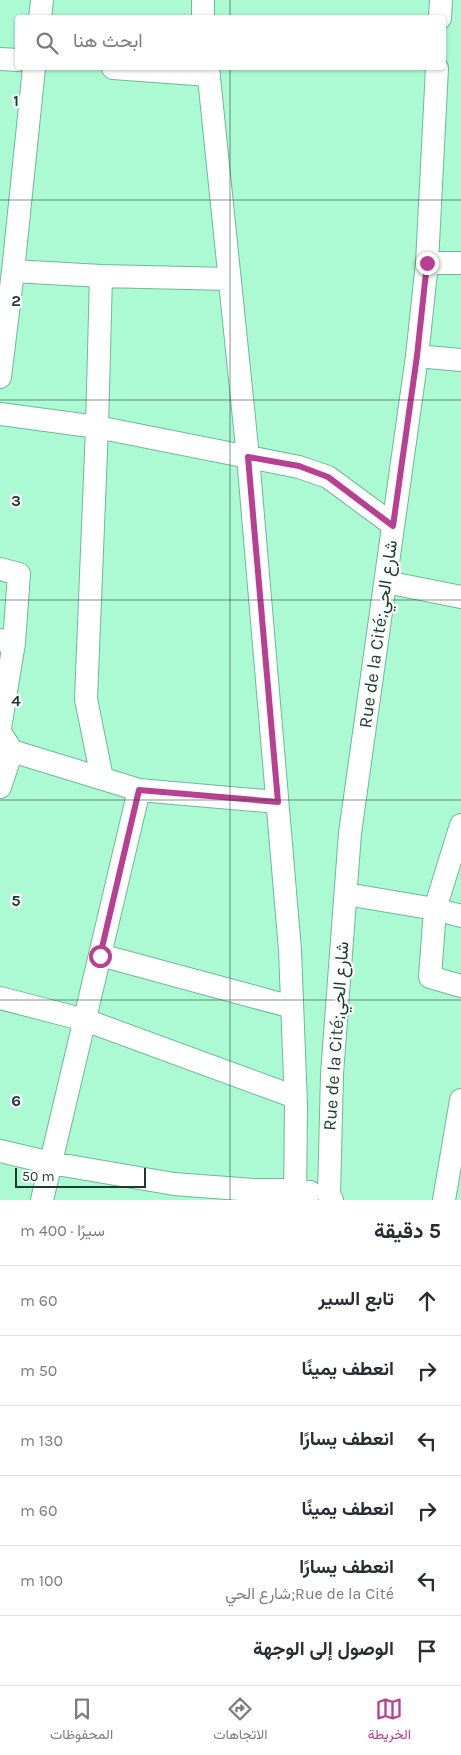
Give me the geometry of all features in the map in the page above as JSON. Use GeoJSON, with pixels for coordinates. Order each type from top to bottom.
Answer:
{"type":"FeatureCollection","features":[{"type":"Feature","properties":{"kind":"street"},"geometry":{"type":"LineString","coordinates":[[40,15],[42,0]]}},
{"type":"Feature","properties":{"kind":"street"},"geometry":{"type":"LineString","coordinates":[[203,0],[203,15]]}},
{"type":"Feature","properties":{"kind":"street"},"geometry":{"type":"LineString","coordinates":[[440,15],[441,0]]}},
{"type":"Feature","properties":{"kind":"street"},"geometry":{"type":"LineString","coordinates":[[0,59],[15,60]]}},
{"type":"Feature","properties":{"kind":"street"},"geometry":{"type":"LineString","coordinates":[[0,377],[14,271],[34,70]]}},
{"type":"Feature","properties":{"kind":"street"},"geometry":{"type":"LineString","coordinates":[[176,70],[208,71],[248,457],[290,950],[296,1097],[296,1195]]}},
{"type":"Feature","properties":{"kind":"street","name":"Rue de la Cité;شارع الحي"},"geometry":{"type":"LineString","coordinates":[[336,1198],[332,1074],[350,833],[417,356],[427,263],[437,70]]}},
{"type":"Feature","properties":{"kind":"street"},"geometry":{"type":"LineString","coordinates":[[427,263],[461,263]]}},
{"type":"Feature","properties":{"kind":"street"},"geometry":{"type":"LineString","coordinates":[[14,271],[101,276],[230,279]]}},
{"type":"Feature","properties":{"kind":"street"},"geometry":{"type":"LineString","coordinates":[[101,276],[86,699],[102,778]]}},
{"type":"Feature","properties":{"kind":"street"},"geometry":{"type":"LineString","coordinates":[[417,356],[461,360]]}},
{"type":"Feature","properties":{"kind":"street"},"geometry":{"type":"LineString","coordinates":[[0,414],[97,427],[299,466],[328,477],[393,526]]}},
{"type":"Feature","properties":{"kind":"street"},"geometry":{"type":"LineString","coordinates":[[0,570],[19,574],[7,642],[0,728]]}},
{"type":"Feature","properties":{"kind":"street"},"geometry":{"type":"LineString","coordinates":[[386,582],[461,597]]}},
{"type":"Feature","properties":{"kind":"street"},"geometry":{"type":"LineString","coordinates":[[0,732],[12,751],[139,790],[278,802]]}},
{"type":"Feature","properties":{"kind":"street"},"geometry":{"type":"LineString","coordinates":[[0,787],[12,751]]}},
{"type":"Feature","properties":{"kind":"street"},"geometry":{"type":"LineString","coordinates":[[42,1200],[139,790]]}},
{"type":"Feature","properties":{"kind":"street"},"geometry":{"type":"LineString","coordinates":[[461,825],[435,909],[430,977],[461,986]]}},
{"type":"Feature","properties":{"kind":"street"},"geometry":{"type":"LineString","coordinates":[[346,894],[435,909],[461,916]]}},
{"type":"Feature","properties":{"kind":"street"},"geometry":{"type":"LineString","coordinates":[[100,956],[292,1007]]}},
{"type":"Feature","properties":{"kind":"street"},"geometry":{"type":"LineString","coordinates":[[0,998],[85,1020],[296,1097]]}},
{"type":"Feature","properties":{"kind":"street"},"geometry":{"type":"LineString","coordinates":[[444,1200],[461,1100]]}},
{"type":"Feature","properties":{"kind":"street"},"geometry":{"type":"LineString","coordinates":[[0,1151],[173,1192],[253,1190],[336,1198]]}},
{"type":"Feature","properties":{"kind":"route"},"geometry":{"type":"LineString","coordinates":[[100,956],[139,790],[278,802],[248,457],[299,466],[328,477],[393,526],[417,356],[427,263]]}}]}
